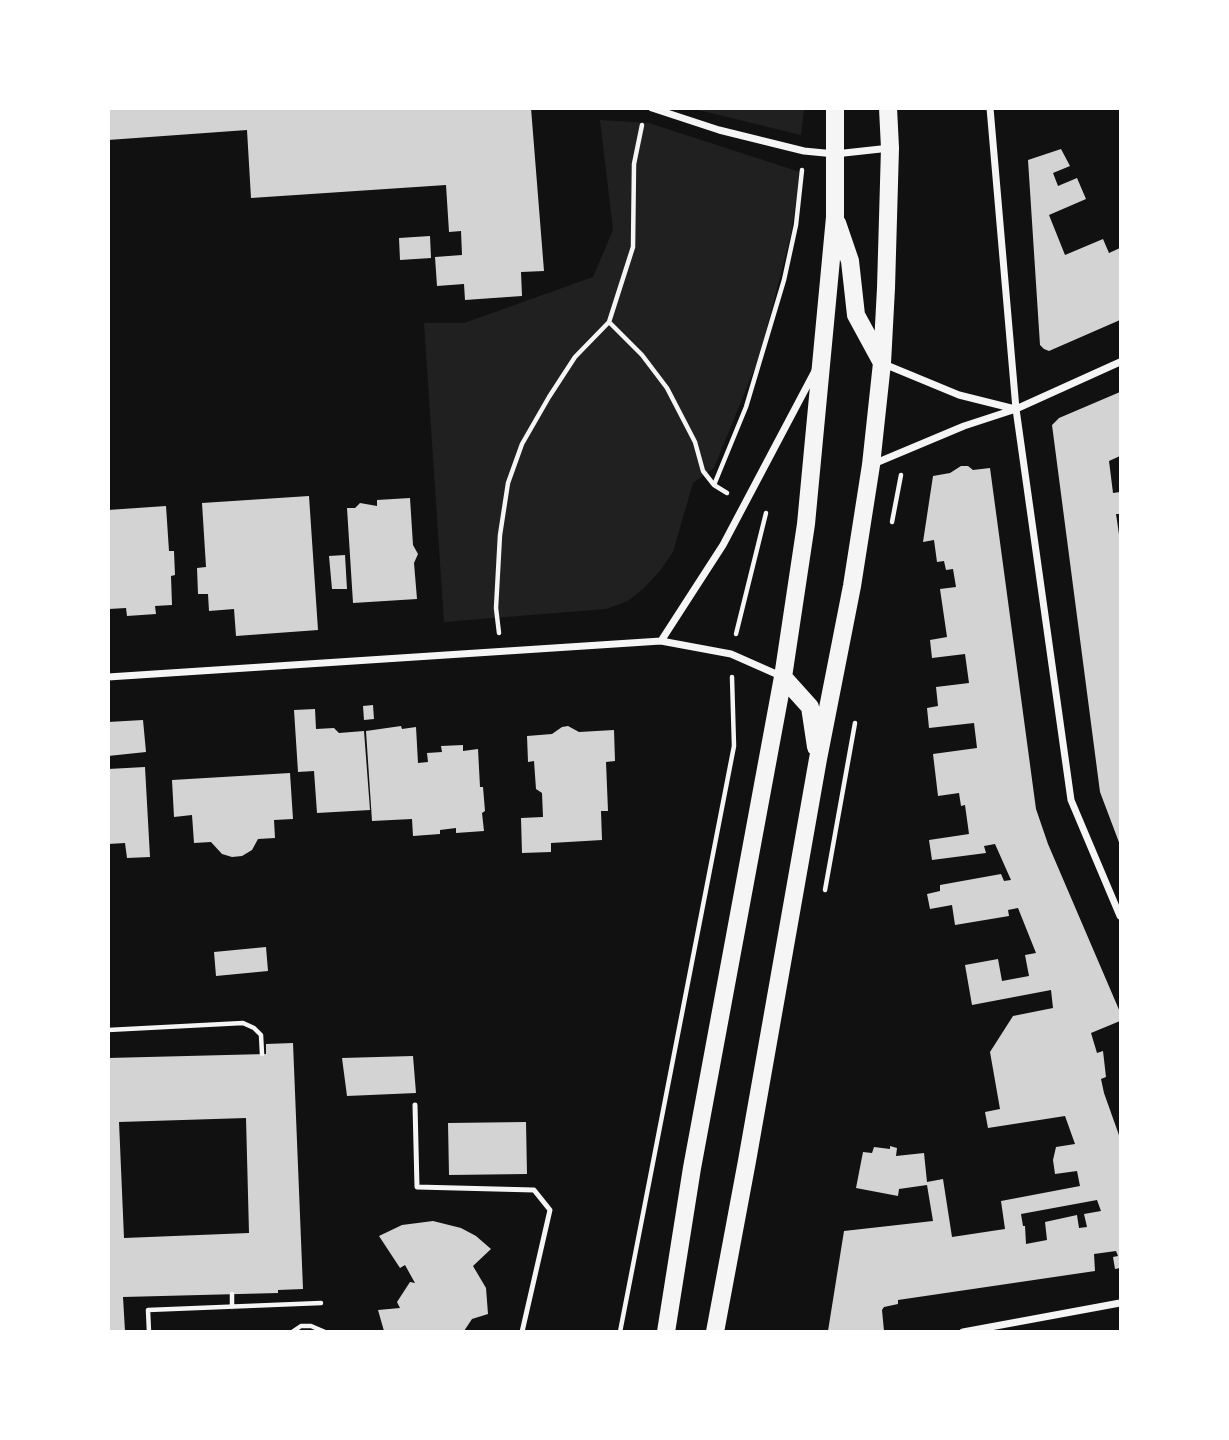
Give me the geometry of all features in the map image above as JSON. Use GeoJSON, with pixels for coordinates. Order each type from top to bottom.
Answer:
{"type":"FeatureCollection","features":[{"type":"Feature","properties":{"kind":"main road"},"geometry":{"type":"LineString","coordinates":[[666,1332],[694,1154],[783,677],[806,524],[835,217],[835,108]]}},
{"type":"Feature","properties":{"kind":"main road"},"geometry":{"type":"LineString","coordinates":[[715,1332],[818,759],[852,586],[871,465],[882,363],[890,148],[888,108]]}},
{"type":"Feature","properties":{"kind":"main road"},"geometry":{"type":"LineString","coordinates":[[835,217],[850,261],[856,315],[882,363]]}},
{"type":"Feature","properties":{"kind":"main road"},"geometry":{"type":"LineString","coordinates":[[783,677],[810,706],[818,759]]}},
{"type":"Feature","properties":{"kind":"street"},"geometry":{"type":"LineString","coordinates":[[652,108],[719,130],[804,151],[835,154],[890,148]]}},
{"type":"Feature","properties":{"kind":"street"},"geometry":{"type":"LineString","coordinates":[[990,108],[1016,409],[1071,800],[1121,916]]}},
{"type":"Feature","properties":{"kind":"street"},"geometry":{"type":"LineString","coordinates":[[661,641],[723,545],[823,355]]}},
{"type":"Feature","properties":{"kind":"street"},"geometry":{"type":"LineString","coordinates":[[871,465],[964,426],[1016,409],[1121,362]]}},
{"type":"Feature","properties":{"kind":"street"},"geometry":{"type":"LineString","coordinates":[[882,363],[959,396],[1016,409]]}},
{"type":"Feature","properties":{"kind":"street"},"geometry":{"type":"LineString","coordinates":[[108,677],[661,641],[731,654],[783,677]]}},
{"type":"Feature","properties":{"kind":"street"},"geometry":{"type":"LineString","coordinates":[[963,1332],[1121,1303]]}},
{"type":"Feature","properties":{"kind":"lane"},"geometry":{"type":"LineString","coordinates":[[415,1105],[417,1187],[534,1190],[550,1210],[522,1332]]}},
{"type":"Feature","properties":{"kind":"path"},"geometry":{"type":"LineString","coordinates":[[502,651],[496,608],[500,535],[508,483],[522,444],[549,397],[575,357],[609,322],[633,247],[634,164],[643,120]]}},
{"type":"Feature","properties":{"kind":"path"},"geometry":{"type":"LineString","coordinates":[[609,322],[642,355],[667,388],[695,442],[703,471],[714,485],[746,407],[784,280],[796,225],[804,151]]}},
{"type":"Feature","properties":{"kind":"path"},"geometry":{"type":"LineString","coordinates":[[892,523],[906,450]]}},
{"type":"Feature","properties":{"kind":"path"},"geometry":{"type":"LineString","coordinates":[[620,1332],[734,746],[731,654],[767,513]]}},
{"type":"Feature","properties":{"kind":"path"},"geometry":{"type":"LineString","coordinates":[[108,1030],[243,1023],[261,1035],[262,1054]]}},
{"type":"Feature","properties":{"kind":"path"},"geometry":{"type":"LineString","coordinates":[[232,1294],[232,1307]]}},
{"type":"Feature","properties":{"kind":"path"},"geometry":{"type":"LineString","coordinates":[[149,1332],[148,1310],[321,1303]]}},
{"type":"Feature","properties":{"kind":"path"},"geometry":{"type":"LineString","coordinates":[[292,1332],[301,1326],[311,1326],[325,1332]]}},
{"type":"Feature","properties":{"kind":"shaded area"},"geometry":{"type":"Polygon","coordinates":[[[694,109],[804,109],[801,135],[694,109]]]}},
{"type":"Feature","properties":{"kind":"shaded area"},"geometry":{"type":"Polygon","coordinates":[[[600,120],[649,123],[800,172],[791,234],[760,355],[714,468],[693,483],[673,552],[644,588],[628,601],[606,609],[444,622],[424,323],[464,323],[593,277],[613,230],[600,120]]]}},
{"type":"Feature","properties":{"kind":"building"},"geometry":{"type":"Polygon","coordinates":[[[108,108],[531,108],[544,271],[521,272],[522,296],[465,300],[464,284],[437,286],[435,257],[462,255],[461,231],[449,232],[446,185],[251,198],[247,130],[108,140],[108,108]]]}},
{"type":"Feature","properties":{"kind":"building"},"geometry":{"type":"Polygon","coordinates":[[[1061,149],[1070,166],[1053,173],[1058,186],[1077,178],[1086,199],[1049,215],[1065,255],[1103,239],[1109,253],[1120,248],[1120,320],[1049,351],[1040,345],[1028,160],[1061,149]]]}},
{"type":"Feature","properties":{"kind":"building"},"geometry":{"type":"Polygon","coordinates":[[[430,236],[431,258],[400,260],[399,238],[430,236]]]}},
{"type":"Feature","properties":{"kind":"building"},"geometry":{"type":"Polygon","coordinates":[[[1120,392],[1120,456],[1109,461],[1113,493],[1120,492],[1120,514],[1116,514],[1120,541],[1120,845],[1100,792],[1052,425],[1059,418],[1120,392]]]}},
{"type":"Feature","properties":{"kind":"building"},"geometry":{"type":"Polygon","coordinates":[[[961,466],[968,466],[973,470],[990,468],[1036,809],[1048,844],[1120,1012],[1120,1021],[1091,1033],[1097,1053],[1103,1051],[1106,1077],[1101,1079],[1120,1138],[1120,1268],[1115,1269],[1113,1257],[1118,1256],[1116,1251],[1094,1254],[1095,1271],[898,1300],[898,1304],[884,1307],[882,1310],[884,1331],[828,1331],[844,1231],[933,1221],[927,1185],[899,1189],[898,1196],[856,1188],[863,1152],[872,1153],[874,1147],[890,1149],[890,1146],[897,1148],[896,1156],[924,1153],[927,1182],[943,1179],[952,1237],[1005,1229],[1001,1201],[1080,1186],[1077,1171],[1055,1174],[1053,1160],[1056,1147],[1075,1144],[1065,1116],[988,1128],[985,1112],[1000,1109],[990,1052],[1013,1016],[1053,1008],[1051,990],[972,1005],[965,965],[998,959],[1002,981],[1029,976],[1025,955],[1036,953],[1018,908],[1008,910],[1009,916],[955,925],[952,905],[930,909],[927,894],[940,891],[940,885],[1001,874],[1004,881],[1011,880],[995,844],[984,846],[986,853],[932,860],[929,840],[969,834],[965,805],[961,806],[959,793],[938,796],[933,754],[977,748],[974,723],[929,728],[927,708],[938,706],[936,687],[969,683],[965,654],[932,658],[930,640],[947,637],[940,589],[956,587],[953,569],[946,570],[944,561],[937,562],[934,540],[923,542],[933,476],[950,473],[961,466]],[[1097,1200],[1021,1214],[1026,1244],[1047,1240],[1045,1222],[1077,1215],[1079,1228],[1087,1227],[1084,1214],[1101,1211],[1097,1200]]]}},
{"type":"Feature","properties":{"kind":"building"},"geometry":{"type":"Polygon","coordinates":[[[309,496],[318,630],[236,636],[234,609],[209,611],[208,594],[198,594],[197,568],[206,567],[202,503],[309,496]]]}},
{"type":"Feature","properties":{"kind":"building"},"geometry":{"type":"Polygon","coordinates":[[[410,498],[413,545],[418,554],[414,563],[417,599],[353,603],[347,508],[355,508],[360,503],[377,506],[377,500],[410,498]]]}},
{"type":"Feature","properties":{"kind":"building"},"geometry":{"type":"Polygon","coordinates":[[[166,506],[169,551],[174,551],[172,605],[155,606],[156,614],[127,616],[126,608],[109,609],[108,510],[166,506]]]}},
{"type":"Feature","properties":{"kind":"building"},"geometry":{"type":"Polygon","coordinates":[[[345,555],[347,589],[332,589],[329,556],[345,555]]]}},
{"type":"Feature","properties":{"kind":"building"},"geometry":{"type":"Polygon","coordinates":[[[373,705],[374,719],[364,720],[363,706],[373,705]]]}},
{"type":"Feature","properties":{"kind":"building"},"geometry":{"type":"Polygon","coordinates":[[[315,709],[316,729],[334,728],[339,733],[364,731],[370,810],[317,813],[314,771],[298,772],[294,710],[315,709]]]}},
{"type":"Feature","properties":{"kind":"building"},"geometry":{"type":"Polygon","coordinates":[[[143,720],[146,752],[108,756],[108,722],[143,720]]]}},
{"type":"Feature","properties":{"kind":"building"},"geometry":{"type":"Polygon","coordinates":[[[401,726],[402,729],[416,727],[418,763],[428,762],[427,753],[442,752],[441,746],[463,745],[463,751],[478,749],[480,787],[483,787],[485,811],[482,813],[484,831],[456,833],[456,828],[440,830],[440,834],[413,836],[412,819],[372,821],[366,731],[401,726]]]}},
{"type":"Feature","properties":{"kind":"building"},"geometry":{"type":"Polygon","coordinates":[[[568,726],[579,732],[614,730],[615,761],[606,762],[608,811],[601,811],[602,840],[551,843],[551,852],[522,853],[521,818],[543,817],[542,793],[536,789],[534,761],[528,762],[527,736],[552,734],[568,726]]]}},
{"type":"Feature","properties":{"kind":"building"},"geometry":{"type":"Polygon","coordinates":[[[145,767],[150,857],[127,858],[125,843],[108,844],[108,769],[145,767]]]}},
{"type":"Feature","properties":{"kind":"building"},"geometry":{"type":"Polygon","coordinates":[[[290,773],[293,819],[274,820],[275,838],[258,839],[252,850],[242,856],[222,854],[211,842],[194,843],[192,815],[174,817],[172,780],[290,773]]]}},
{"type":"Feature","properties":{"kind":"building"},"geometry":{"type":"Polygon","coordinates":[[[266,947],[268,971],[216,976],[214,952],[266,947]]]}},
{"type":"Feature","properties":{"kind":"building"},"geometry":{"type":"Polygon","coordinates":[[[293,1043],[303,1289],[278,1290],[278,1293],[123,1297],[125,1331],[108,1331],[108,1058],[266,1054],[266,1044],[293,1043]],[[246,1118],[119,1122],[124,1238],[249,1233],[246,1118]]]}},
{"type":"Feature","properties":{"kind":"building"},"geometry":{"type":"Polygon","coordinates":[[[413,1056],[416,1093],[347,1096],[342,1058],[413,1056]]]}},
{"type":"Feature","properties":{"kind":"building"},"geometry":{"type":"Polygon","coordinates":[[[526,1122],[527,1174],[449,1175],[448,1123],[526,1122]]]}},
{"type":"Feature","properties":{"kind":"building"},"geometry":{"type":"Polygon","coordinates":[[[433,1221],[461,1228],[491,1249],[473,1266],[486,1288],[488,1314],[472,1319],[464,1331],[384,1331],[378,1310],[400,1308],[397,1302],[410,1282],[415,1283],[405,1265],[400,1268],[379,1236],[402,1225],[433,1221]]]}}]}
